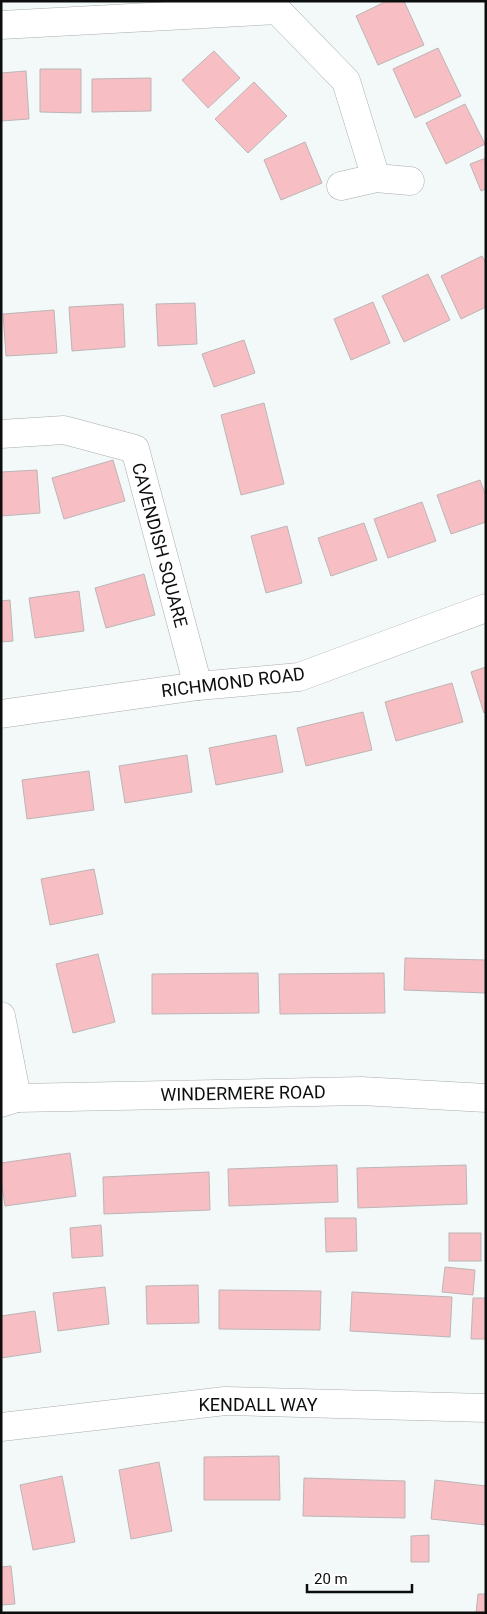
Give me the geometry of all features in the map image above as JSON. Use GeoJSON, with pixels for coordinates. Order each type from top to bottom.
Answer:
{"type":"FeatureCollection","features":[{"type":"Feature","properties":{"kind":"street"},"geometry":{"type":"LineString","coordinates":[[1,25],[277,6],[346,81],[376,178]]}},
{"type":"Feature","properties":{"kind":"street"},"geometry":{"type":"LineString","coordinates":[[341,186],[376,178],[410,181]]}},
{"type":"Feature","properties":{"kind":"street","name":"CAVENDISH SQUARE"},"geometry":{"type":"LineString","coordinates":[[1,434],[64,430],[135,449],[198,686]]}},
{"type":"Feature","properties":{"kind":"street","name":"RICHMOND ROAD"},"geometry":{"type":"LineString","coordinates":[[1,714],[198,686],[299,677],[486,608]]}},
{"type":"Feature","properties":{"kind":"street"},"geometry":{"type":"LineString","coordinates":[[1,1016],[9,1100]]}},
{"type":"Feature","properties":{"kind":"street","name":"WINDERMERE ROAD"},"geometry":{"type":"LineString","coordinates":[[9,1100],[362,1091],[486,1098]]}},
{"type":"Feature","properties":{"kind":"street","name":"KENDALL WAY"},"geometry":{"type":"LineString","coordinates":[[1,1427],[225,1401],[486,1408]]}},
{"type":"Feature","properties":{"kind":"building"},"geometry":{"type":"Polygon","coordinates":[[[387,1],[404,1],[424,45],[378,65],[356,16],[387,1]]]}},
{"type":"Feature","properties":{"kind":"building"},"geometry":{"type":"Polygon","coordinates":[[[438,48],[461,96],[415,118],[393,69],[438,48]]]}},
{"type":"Feature","properties":{"kind":"building"},"geometry":{"type":"Polygon","coordinates":[[[214,51],[240,78],[208,108],[182,80],[214,51]]]}},
{"type":"Feature","properties":{"kind":"building"},"geometry":{"type":"Polygon","coordinates":[[[40,69],[81,69],[81,113],[40,112],[40,69]]]}},
{"type":"Feature","properties":{"kind":"building"},"geometry":{"type":"Polygon","coordinates":[[[26,71],[29,119],[1,121],[1,73],[26,71]]]}},
{"type":"Feature","properties":{"kind":"building"},"geometry":{"type":"Polygon","coordinates":[[[151,78],[151,111],[92,112],[92,79],[151,78]]]}},
{"type":"Feature","properties":{"kind":"building"},"geometry":{"type":"Polygon","coordinates":[[[254,82],[287,116],[248,153],[215,119],[254,82]]]}},
{"type":"Feature","properties":{"kind":"building"},"geometry":{"type":"Polygon","coordinates":[[[465,104],[485,144],[446,164],[426,123],[465,104]]]}},
{"type":"Feature","properties":{"kind":"building"},"geometry":{"type":"Polygon","coordinates":[[[305,142],[322,183],[281,200],[264,160],[305,142]]]}},
{"type":"Feature","properties":{"kind":"building"},"geometry":{"type":"Polygon","coordinates":[[[486,158],[486,189],[481,191],[470,164],[486,158]]]}},
{"type":"Feature","properties":{"kind":"building"},"geometry":{"type":"Polygon","coordinates":[[[482,256],[486,263],[486,307],[461,319],[441,276],[482,256]]]}},
{"type":"Feature","properties":{"kind":"building"},"geometry":{"type":"Polygon","coordinates":[[[428,274],[450,320],[404,342],[382,296],[428,274]]]}},
{"type":"Feature","properties":{"kind":"building"},"geometry":{"type":"Polygon","coordinates":[[[373,302],[390,343],[351,360],[334,319],[373,302]]]}},
{"type":"Feature","properties":{"kind":"building"},"geometry":{"type":"Polygon","coordinates":[[[195,303],[197,344],[158,346],[156,304],[195,303]]]}},
{"type":"Feature","properties":{"kind":"building"},"geometry":{"type":"Polygon","coordinates":[[[123,304],[125,347],[72,351],[69,307],[123,304]]]}},
{"type":"Feature","properties":{"kind":"building"},"geometry":{"type":"Polygon","coordinates":[[[54,310],[57,353],[6,356],[3,314],[54,310]]]}},
{"type":"Feature","properties":{"kind":"building"},"geometry":{"type":"Polygon","coordinates":[[[244,340],[255,373],[214,387],[202,354],[244,340]]]}},
{"type":"Feature","properties":{"kind":"building"},"geometry":{"type":"Polygon","coordinates":[[[264,403],[284,484],[241,495],[221,415],[264,403]]]}},
{"type":"Feature","properties":{"kind":"building"},"geometry":{"type":"Polygon","coordinates":[[[113,460],[125,501],[64,519],[52,478],[113,460]]]}},
{"type":"Feature","properties":{"kind":"building"},"geometry":{"type":"Polygon","coordinates":[[[37,470],[40,513],[1,516],[1,472],[37,470]]]}},
{"type":"Feature","properties":{"kind":"building"},"geometry":{"type":"Polygon","coordinates":[[[480,480],[486,496],[486,522],[451,534],[437,495],[480,480]]]}},
{"type":"Feature","properties":{"kind":"building"},"geometry":{"type":"Polygon","coordinates":[[[422,502],[436,541],[388,558],[374,519],[422,502]]]}},
{"type":"Feature","properties":{"kind":"building"},"geometry":{"type":"Polygon","coordinates":[[[364,523],[377,560],[331,576],[318,538],[364,523]]]}},
{"type":"Feature","properties":{"kind":"building"},"geometry":{"type":"Polygon","coordinates":[[[287,526],[302,583],[266,593],[251,536],[287,526]]]}},
{"type":"Feature","properties":{"kind":"building"},"geometry":{"type":"Polygon","coordinates":[[[144,574],[155,615],[106,628],[95,588],[144,574]]]}},
{"type":"Feature","properties":{"kind":"building"},"geometry":{"type":"Polygon","coordinates":[[[79,591],[84,631],[35,638],[29,598],[79,591]]]}},
{"type":"Feature","properties":{"kind":"building"},"geometry":{"type":"Polygon","coordinates":[[[10,600],[13,641],[1,642],[1,601],[10,600]]]}},
{"type":"Feature","properties":{"kind":"building"},"geometry":{"type":"Polygon","coordinates":[[[486,667],[486,712],[484,713],[471,672],[486,667]]]}},
{"type":"Feature","properties":{"kind":"building"},"geometry":{"type":"Polygon","coordinates":[[[452,683],[463,722],[396,741],[385,702],[452,683]]]}},
{"type":"Feature","properties":{"kind":"building"},"geometry":{"type":"Polygon","coordinates":[[[363,712],[372,750],[306,766],[297,728],[363,712]]]}},
{"type":"Feature","properties":{"kind":"building"},"geometry":{"type":"Polygon","coordinates":[[[276,735],[283,772],[216,785],[209,748],[276,735]]]}},
{"type":"Feature","properties":{"kind":"building"},"geometry":{"type":"Polygon","coordinates":[[[187,755],[192,792],[125,803],[119,766],[187,755]]]}},
{"type":"Feature","properties":{"kind":"building"},"geometry":{"type":"Polygon","coordinates":[[[89,771],[94,810],[27,819],[22,780],[89,771]]]}},
{"type":"Feature","properties":{"kind":"building"},"geometry":{"type":"Polygon","coordinates":[[[94,869],[103,914],[50,925],[41,879],[94,869]]]}},
{"type":"Feature","properties":{"kind":"building"},"geometry":{"type":"Polygon","coordinates":[[[98,954],[115,1022],[73,1033],[56,964],[98,954]]]}},
{"type":"Feature","properties":{"kind":"building"},"geometry":{"type":"Polygon","coordinates":[[[405,958],[486,960],[486,993],[404,990],[405,958]]]}},
{"type":"Feature","properties":{"kind":"building"},"geometry":{"type":"Polygon","coordinates":[[[258,973],[259,1013],[152,1014],[152,974],[258,973]]]}},
{"type":"Feature","properties":{"kind":"building"},"geometry":{"type":"Polygon","coordinates":[[[384,973],[385,1013],[280,1014],[279,974],[384,973]]]}},
{"type":"Feature","properties":{"kind":"building"},"geometry":{"type":"Polygon","coordinates":[[[70,1153],[76,1196],[5,1206],[1,1180],[1,1163],[70,1153]]]}},
{"type":"Feature","properties":{"kind":"building"},"geometry":{"type":"Polygon","coordinates":[[[337,1165],[338,1202],[229,1206],[228,1169],[337,1165]]]}},
{"type":"Feature","properties":{"kind":"building"},"geometry":{"type":"Polygon","coordinates":[[[466,1165],[467,1204],[358,1208],[357,1168],[466,1165]]]}},
{"type":"Feature","properties":{"kind":"building"},"geometry":{"type":"Polygon","coordinates":[[[209,1172],[210,1210],[104,1214],[103,1177],[209,1172]]]}},
{"type":"Feature","properties":{"kind":"building"},"geometry":{"type":"Polygon","coordinates":[[[325,1218],[356,1218],[357,1251],[326,1252],[325,1218]]]}},
{"type":"Feature","properties":{"kind":"building"},"geometry":{"type":"Polygon","coordinates":[[[101,1225],[103,1256],[72,1258],[70,1228],[101,1225]]]}},
{"type":"Feature","properties":{"kind":"building"},"geometry":{"type":"Polygon","coordinates":[[[449,1233],[481,1233],[481,1261],[449,1261],[449,1233]]]}},
{"type":"Feature","properties":{"kind":"building"},"geometry":{"type":"Polygon","coordinates":[[[445,1267],[475,1270],[473,1295],[442,1292],[445,1267]]]}},
{"type":"Feature","properties":{"kind":"building"},"geometry":{"type":"Polygon","coordinates":[[[198,1285],[199,1323],[147,1324],[146,1286],[198,1285]]]}},
{"type":"Feature","properties":{"kind":"building"},"geometry":{"type":"Polygon","coordinates":[[[105,1287],[109,1324],[58,1331],[53,1293],[105,1287]]]}},
{"type":"Feature","properties":{"kind":"building"},"geometry":{"type":"Polygon","coordinates":[[[219,1290],[321,1291],[320,1330],[219,1329],[219,1290]]]}},
{"type":"Feature","properties":{"kind":"building"},"geometry":{"type":"Polygon","coordinates":[[[352,1292],[452,1297],[450,1337],[350,1331],[352,1292]]]}},
{"type":"Feature","properties":{"kind":"building"},"geometry":{"type":"Polygon","coordinates":[[[473,1298],[486,1298],[486,1339],[471,1339],[473,1298]]]}},
{"type":"Feature","properties":{"kind":"building"},"geometry":{"type":"Polygon","coordinates":[[[35,1311],[41,1352],[1,1358],[1,1316],[35,1311]]]}},
{"type":"Feature","properties":{"kind":"building"},"geometry":{"type":"Polygon","coordinates":[[[279,1456],[280,1500],[204,1500],[204,1457],[279,1456]]]}},
{"type":"Feature","properties":{"kind":"building"},"geometry":{"type":"Polygon","coordinates":[[[159,1462],[172,1531],[131,1539],[119,1470],[159,1462]]]}},
{"type":"Feature","properties":{"kind":"building"},"geometry":{"type":"Polygon","coordinates":[[[62,1476],[75,1542],[33,1550],[20,1485],[62,1476]]]}},
{"type":"Feature","properties":{"kind":"building"},"geometry":{"type":"Polygon","coordinates":[[[304,1478],[405,1481],[405,1518],[303,1516],[304,1478]]]}},
{"type":"Feature","properties":{"kind":"building"},"geometry":{"type":"Polygon","coordinates":[[[435,1480],[486,1486],[486,1525],[431,1519],[435,1480]]]}},
{"type":"Feature","properties":{"kind":"building"},"geometry":{"type":"Polygon","coordinates":[[[429,1535],[429,1562],[411,1562],[411,1536],[429,1535]]]}},
{"type":"Feature","properties":{"kind":"building"},"geometry":{"type":"Polygon","coordinates":[[[11,1566],[15,1604],[1,1605],[1,1567],[11,1566]]]}},
{"type":"Feature","properties":{"kind":"building"},"geometry":{"type":"Polygon","coordinates":[[[478,1594],[486,1594],[486,1613],[476,1613],[478,1594]]]}}]}
